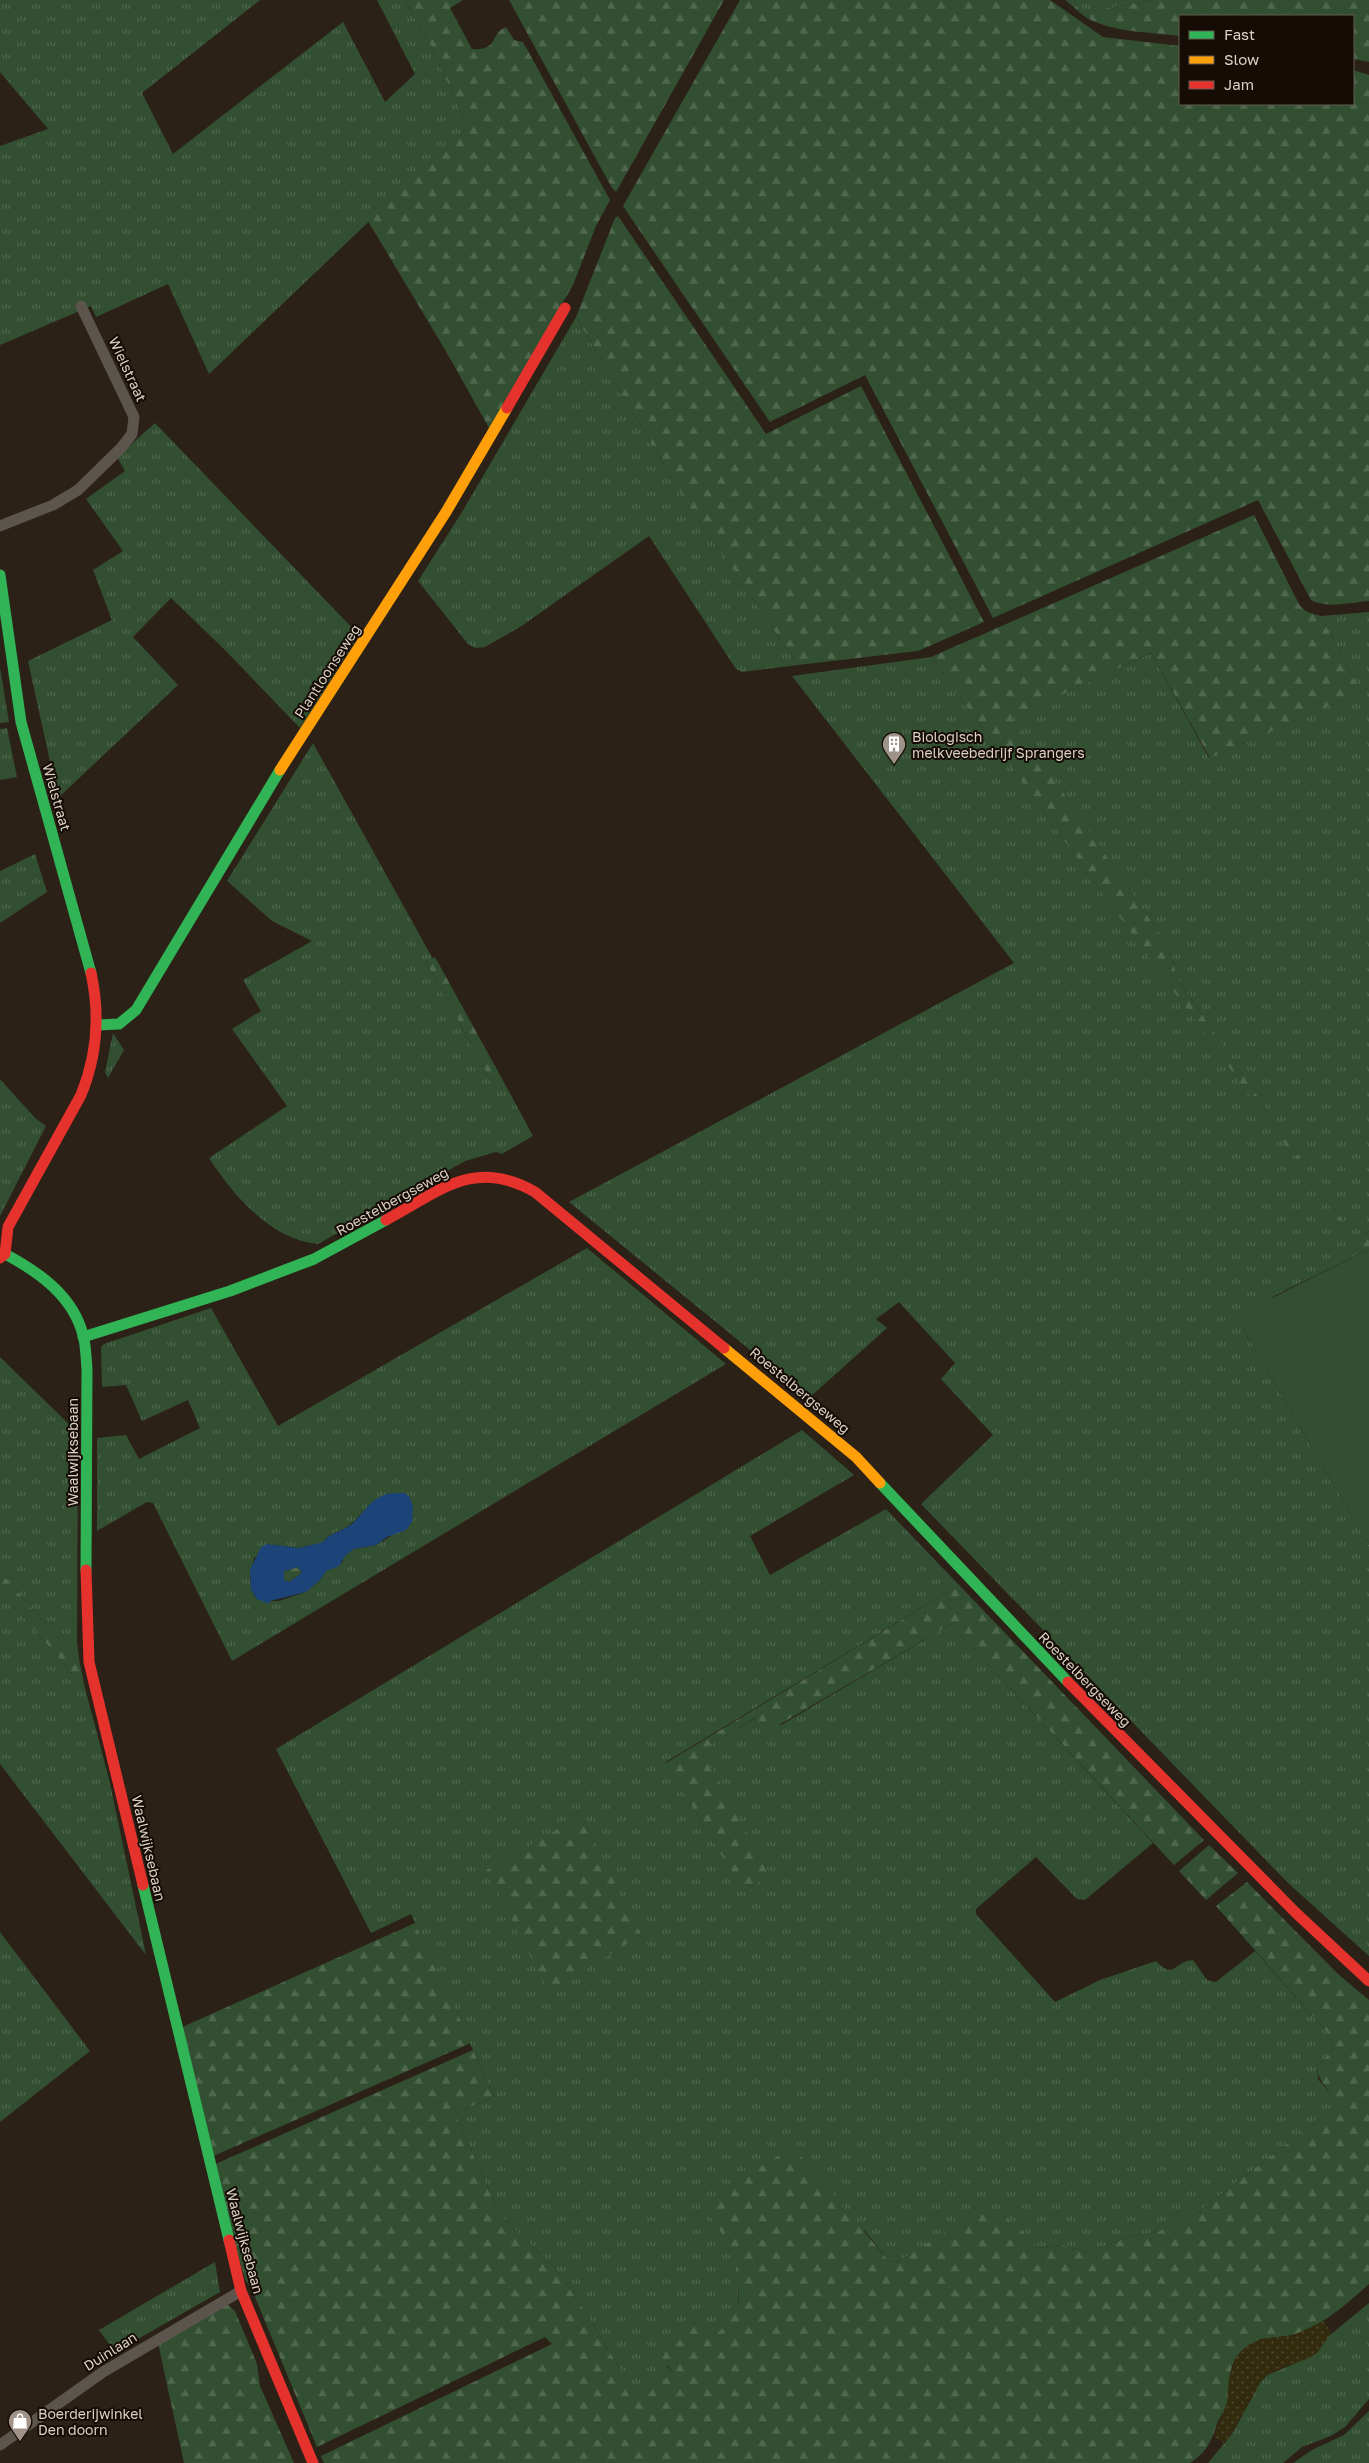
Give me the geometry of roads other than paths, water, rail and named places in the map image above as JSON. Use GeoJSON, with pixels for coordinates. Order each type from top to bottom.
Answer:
{"type":"FeatureCollection","features":[{"type":"Feature","properties":{"kind":"street","name":"Wielstraat"},"geometry":{"type":"LineString","coordinates":[[0,526],[53,505],[78,490],[121,448],[132,434],[134,417],[81,306]]}},
{"type":"Feature","properties":{"kind":"street","name":"Plantloonseweg"},"geometry":{"type":"LineString","coordinates":[[97,1025],[117,1027],[136,1010],[266,792],[446,512],[565,308]]}},
{"type":"Feature","properties":{"kind":"street","name":"Wielstraat"},"geometry":{"type":"LineString","coordinates":[[0,577],[19,715],[88,958],[93,983],[97,1025],[94,1056],[81,1095],[8,1227],[2,1256]]}},
{"type":"Feature","properties":{"kind":"street","name":"Roestelbergseweg"},"geometry":{"type":"LineString","coordinates":[[83,1337],[230,1291],[314,1259],[460,1180],[480,1175],[493,1175],[520,1183],[535,1192],[856,1457],[1022,1636],[1296,1914],[1369,1981]]}},
{"type":"Feature","properties":{"kind":"street","name":"Waalwijksebaan"},"geometry":{"type":"LineString","coordinates":[[2,1256],[50,1283],[68,1306],[83,1337],[87,1369],[86,1616],[89,1662],[241,2291],[313,2463]]}},
{"type":"Feature","properties":{"kind":"street","name":"Duinlaan"},"geometry":{"type":"LineString","coordinates":[[0,2445],[103,2372],[241,2291]]}},
{"type":"Feature","properties":{"kind":"water"},"geometry":{"type":"Polygon","coordinates":[[[404,1493],[409,1496],[413,1506],[412,1522],[406,1530],[387,1537],[376,1545],[354,1549],[345,1556],[339,1566],[326,1571],[320,1580],[306,1592],[270,1601],[269,1604],[257,1599],[251,1590],[250,1570],[261,1547],[267,1544],[299,1548],[323,1542],[353,1523],[370,1504],[386,1494],[404,1493]],[[298,1567],[284,1571],[284,1580],[289,1582],[302,1573],[298,1567]]]}},
{"type":"Feature","properties":{"kind":"place","name":"Biologisch melkveebedrijf Sprangers"},"geometry":{"type":"Point","coordinates":[894,765]}},
{"type":"Feature","properties":{"kind":"place","name":"Boerderijwinkel Den doorn"},"geometry":{"type":"Point","coordinates":[20,2442]}}]}
